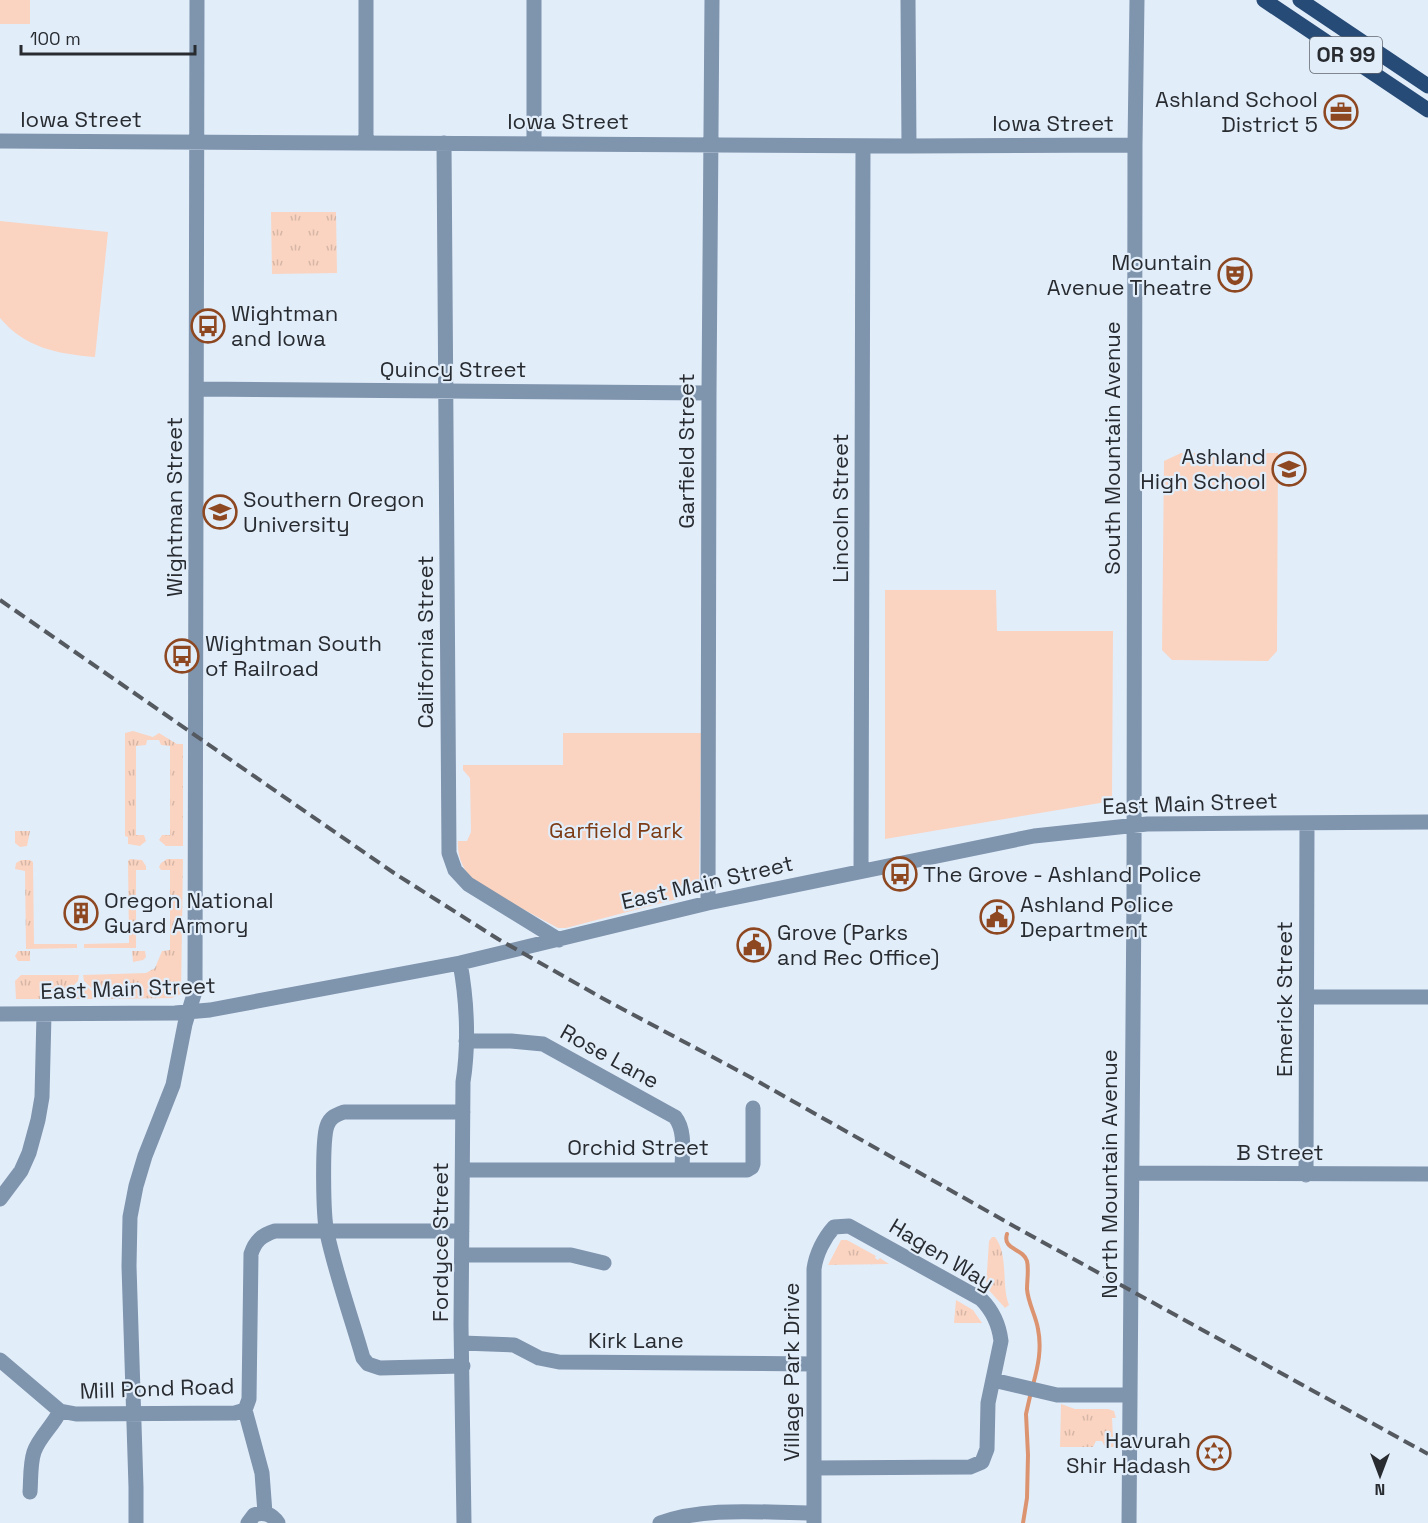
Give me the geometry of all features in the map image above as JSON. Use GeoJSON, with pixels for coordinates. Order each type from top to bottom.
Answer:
{"type":"FeatureCollection","features":[{"type":"Feature","properties":{"kind":"main road","name":"OR 99"},"geometry":{"type":"LineString","coordinates":[[1264,0],[1428,110]]}},
{"type":"Feature","properties":{"kind":"main road","name":"OR 99"},"geometry":{"type":"LineString","coordinates":[[1300,0],[1428,86]]}},
{"type":"Feature","properties":{"kind":"street","name":"Wightman Street"},"geometry":{"type":"LineString","coordinates":[[136,1523],[129,1266],[130,1217],[145,1156],[173,1086],[195,991],[196,0]]}},
{"type":"Feature","properties":{"kind":"street"},"geometry":{"type":"LineString","coordinates":[[366,0],[366,143]]}},
{"type":"Feature","properties":{"kind":"street"},"geometry":{"type":"LineString","coordinates":[[534,0],[534,143]]}},
{"type":"Feature","properties":{"kind":"street","name":"Garfield Street"},"geometry":{"type":"LineString","coordinates":[[708,903],[712,0]]}},
{"type":"Feature","properties":{"kind":"street"},"geometry":{"type":"LineString","coordinates":[[908,0],[909,146]]}},
{"type":"Feature","properties":{"kind":"street","name":"South Mountain Avenue"},"geometry":{"type":"LineString","coordinates":[[1134,825],[1137,0]]}},
{"type":"Feature","properties":{"kind":"street","name":"Iowa Street"},"geometry":{"type":"LineString","coordinates":[[0,141],[863,146],[1135,145]]}},
{"type":"Feature","properties":{"kind":"street","name":"California Street"},"geometry":{"type":"LineString","coordinates":[[444,143],[449,853],[455,870],[468,884],[559,940]]}},
{"type":"Feature","properties":{"kind":"street","name":"Lincoln Street"},"geometry":{"type":"LineString","coordinates":[[861,870],[863,146]]}},
{"type":"Feature","properties":{"kind":"street","name":"Quincy Street"},"geometry":{"type":"LineString","coordinates":[[197,389],[709,393]]}},
{"type":"Feature","properties":{"kind":"street","name":"Emerick Street"},"geometry":{"type":"LineString","coordinates":[[1306,1175],[1307,822]]}},
{"type":"Feature","properties":{"kind":"street","name":"East Main Street"},"geometry":{"type":"LineString","coordinates":[[0,1014],[189,1012],[460,963],[708,903],[861,870],[1060,832],[1134,825],[1428,822]]}},
{"type":"Feature","properties":{"kind":"street","name":"North Mountain Avenue"},"geometry":{"type":"LineString","coordinates":[[1129,1523],[1134,825]]}},
{"type":"Feature","properties":{"kind":"street","name":"Fordyce Street"},"geometry":{"type":"LineString","coordinates":[[460,963],[464,984],[466,1041],[462,1231],[464,1523]]}},
{"type":"Feature","properties":{"kind":"street"},"geometry":{"type":"LineString","coordinates":[[1307,997],[1428,997]]}},
{"type":"Feature","properties":{"kind":"street"},"geometry":{"type":"LineString","coordinates":[[0,1199],[21,1172],[29,1154],[38,1120],[42,1087],[44,1014]]}},
{"type":"Feature","properties":{"kind":"street","name":"Rose Lane"},"geometry":{"type":"LineString","coordinates":[[466,1041],[543,1044],[675,1117],[680,1123],[681,1130],[682,1170]]}},
{"type":"Feature","properties":{"kind":"street","name":"Orchid Street"},"geometry":{"type":"LineString","coordinates":[[463,1170],[750,1169],[753,1164],[753,1108]]}},
{"type":"Feature","properties":{"kind":"street"},"geometry":{"type":"LineString","coordinates":[[463,1112],[344,1112],[334,1116],[328,1124],[325,1136],[326,1231],[363,1358],[368,1364],[380,1368],[463,1366]]}},
{"type":"Feature","properties":{"kind":"street","name":"B Street"},"geometry":{"type":"LineString","coordinates":[[1131,1173],[1428,1174]]}},
{"type":"Feature","properties":{"kind":"street","name":"Hagen Way"},"geometry":{"type":"LineString","coordinates":[[814,1468],[970,1467],[977,1465],[986,1456],[987,1410],[1000,1350],[1000,1331],[993,1314],[981,1299],[849,1226],[834,1227]]}},
{"type":"Feature","properties":{"kind":"street","name":"Village Park Drive"},"geometry":{"type":"LineString","coordinates":[[814,1518],[815,1263],[828,1234],[834,1227]]}},
{"type":"Feature","properties":{"kind":"street","name":"Mill Pond Road"},"geometry":{"type":"LineString","coordinates":[[0,1360],[60,1411],[76,1414],[235,1413],[245,1410],[249,1399],[250,1254],[266,1234],[275,1231],[462,1231]]}},
{"type":"Feature","properties":{"kind":"street"},"geometry":{"type":"LineString","coordinates":[[462,1255],[571,1255],[604,1263]]}},
{"type":"Feature","properties":{"kind":"street","name":"Kirk Lane"},"geometry":{"type":"LineString","coordinates":[[462,1343],[514,1345],[539,1358],[559,1362],[814,1364]]}},
{"type":"Feature","properties":{"kind":"street"},"geometry":{"type":"LineString","coordinates":[[993,1380],[1050,1394],[1130,1395]]}},
{"type":"Feature","properties":{"kind":"street"},"geometry":{"type":"LineString","coordinates":[[245,1410],[262,1473],[265,1513]]}},
{"type":"Feature","properties":{"kind":"street"},"geometry":{"type":"LineString","coordinates":[[30,1492],[34,1450],[53,1425],[60,1411]]}},
{"type":"Feature","properties":{"kind":"street"},"geometry":{"type":"LineString","coordinates":[[248,1523],[254,1515],[265,1513],[272,1516],[278,1523]]}},
{"type":"Feature","properties":{"kind":"street"},"geometry":{"type":"LineString","coordinates":[[660,1523],[709,1513],[814,1518]]}},
{"type":"Feature","properties":{"kind":"green space"},"geometry":{"type":"Polygon","coordinates":[[[0,0],[30,0],[30,24],[0,24],[0,0]]]}},
{"type":"Feature","properties":{"kind":"green space"},"geometry":{"type":"Polygon","coordinates":[[[271,212],[336,212],[337,273],[272,274],[271,212]]]}},
{"type":"Feature","properties":{"kind":"green space"},"geometry":{"type":"Polygon","coordinates":[[[0,221],[108,232],[95,357],[43,348],[20,336],[0,318],[0,221]]]}},
{"type":"Feature","properties":{"kind":"green space"},"geometry":{"type":"Polygon","coordinates":[[[1181,453],[1278,453],[1277,651],[1268,661],[1172,660],[1162,650],[1164,461],[1181,453]]]}},
{"type":"Feature","properties":{"kind":"green space"},"geometry":{"type":"Polygon","coordinates":[[[885,590],[996,590],[997,631],[1113,631],[1112,801],[885,839],[885,590]]]}},
{"type":"Feature","properties":{"kind":"green space"},"geometry":{"type":"Polygon","coordinates":[[[133,731],[153,737],[159,733],[177,744],[183,744],[183,846],[166,846],[159,840],[162,835],[170,835],[170,746],[161,745],[159,740],[147,740],[146,745],[136,746],[136,835],[144,835],[146,841],[140,846],[128,844],[128,837],[125,836],[125,733],[133,731]]]}},
{"type":"Feature","properties":{"kind":"green space","name":"Garfield Park"},"geometry":{"type":"Polygon","coordinates":[[[563,733],[701,733],[699,890],[696,894],[566,928],[558,928],[475,883],[462,864],[458,847],[458,841],[467,841],[471,832],[470,778],[463,770],[463,765],[563,765],[563,733]]]}},
{"type":"Feature","properties":{"kind":"green space"},"geometry":{"type":"Polygon","coordinates":[[[15,831],[30,831],[27,846],[20,847],[15,843],[15,831]]]}},
{"type":"Feature","properties":{"kind":"green space"},"geometry":{"type":"Polygon","coordinates":[[[130,859],[142,860],[146,866],[146,870],[136,870],[136,948],[84,948],[84,944],[129,943],[128,861],[130,859]]]}},
{"type":"Feature","properties":{"kind":"green space"},"geometry":{"type":"Polygon","coordinates":[[[167,859],[183,859],[181,994],[172,998],[103,999],[84,981],[83,975],[146,973],[155,968],[162,951],[170,950],[170,870],[161,870],[159,867],[167,859]]]}},
{"type":"Feature","properties":{"kind":"green space"},"geometry":{"type":"Polygon","coordinates":[[[21,860],[33,862],[34,944],[77,944],[77,948],[26,949],[25,871],[15,869],[16,863],[21,860]]]}},
{"type":"Feature","properties":{"kind":"green space"},"geometry":{"type":"Polygon","coordinates":[[[18,951],[30,951],[30,961],[18,961],[15,956],[18,951]]]}},
{"type":"Feature","properties":{"kind":"green space"},"geometry":{"type":"Polygon","coordinates":[[[132,951],[145,951],[146,957],[133,962],[132,951]]]}},
{"type":"Feature","properties":{"kind":"green space"},"geometry":{"type":"Polygon","coordinates":[[[21,975],[79,975],[78,981],[60,999],[16,999],[15,981],[21,975]]]}},
{"type":"Feature","properties":{"kind":"green space"},"geometry":{"type":"Polygon","coordinates":[[[79,983],[86,985],[99,999],[66,999],[79,983]]]}},
{"type":"Feature","properties":{"kind":"green space"},"geometry":{"type":"Polygon","coordinates":[[[995,1237],[1002,1252],[1009,1305],[1005,1308],[986,1287],[989,1241],[995,1237]]]}},
{"type":"Feature","properties":{"kind":"green space"},"geometry":{"type":"Polygon","coordinates":[[[841,1240],[847,1240],[876,1256],[878,1260],[880,1258],[889,1264],[828,1265],[841,1240]]]}},
{"type":"Feature","properties":{"kind":"green space"},"geometry":{"type":"Polygon","coordinates":[[[956,1300],[973,1310],[982,1323],[954,1323],[956,1300]]]}},
{"type":"Feature","properties":{"kind":"green space"},"geometry":{"type":"Polygon","coordinates":[[[1061,1404],[1075,1409],[1114,1411],[1116,1418],[1112,1418],[1113,1437],[1116,1438],[1116,1447],[1105,1447],[1102,1441],[1096,1441],[1093,1447],[1060,1447],[1061,1404]]]}},
{"type":"Feature","properties":{"kind":"waterway"},"geometry":{"type":"LineString","coordinates":[[1007,1234],[1007,1243],[1025,1257],[1028,1264],[1027,1289],[1040,1344],[1033,1385]]}},
{"type":"Feature","properties":{"kind":"waterway"},"geometry":{"type":"LineString","coordinates":[[1023,1523],[1027,1498],[1026,1414],[1031,1392]]}},
{"type":"Feature","properties":{"kind":"railway"},"geometry":{"type":"LineString","coordinates":[[0,600],[394,873],[498,939],[1428,1454]]}},
{"type":"Feature","properties":{"kind":"place","name":"Ashland School District 5"},"geometry":{"type":"Point","coordinates":[1341,112]}},
{"type":"Feature","properties":{"kind":"place","name":"Mountain Avenue Theatre"},"geometry":{"type":"Point","coordinates":[1235,275]}},
{"type":"Feature","properties":{"kind":"place","name":"Wightman and Iowa"},"geometry":{"type":"Point","coordinates":[208,326]}},
{"type":"Feature","properties":{"kind":"place","name":"Ashland High School"},"geometry":{"type":"Point","coordinates":[1289,469]}},
{"type":"Feature","properties":{"kind":"place","name":"Southern Oregon University"},"geometry":{"type":"Point","coordinates":[220,512]}},
{"type":"Feature","properties":{"kind":"place","name":"Wightman South of Railroad"},"geometry":{"type":"Point","coordinates":[182,656]}},
{"type":"Feature","properties":{"kind":"place","name":"The Grove - Ashland Police"},"geometry":{"type":"Point","coordinates":[900,874]}},
{"type":"Feature","properties":{"kind":"place","name":"Oregon National Guard Armory"},"geometry":{"type":"Point","coordinates":[81,913]}},
{"type":"Feature","properties":{"kind":"place","name":"Ashland Police Department"},"geometry":{"type":"Point","coordinates":[997,917]}},
{"type":"Feature","properties":{"kind":"place","name":"Grove (Parks and Rec Office)"},"geometry":{"type":"Point","coordinates":[754,945]}},
{"type":"Feature","properties":{"kind":"place","name":"Havurah Shir Hadash"},"geometry":{"type":"Point","coordinates":[1214,1453]}}]}
